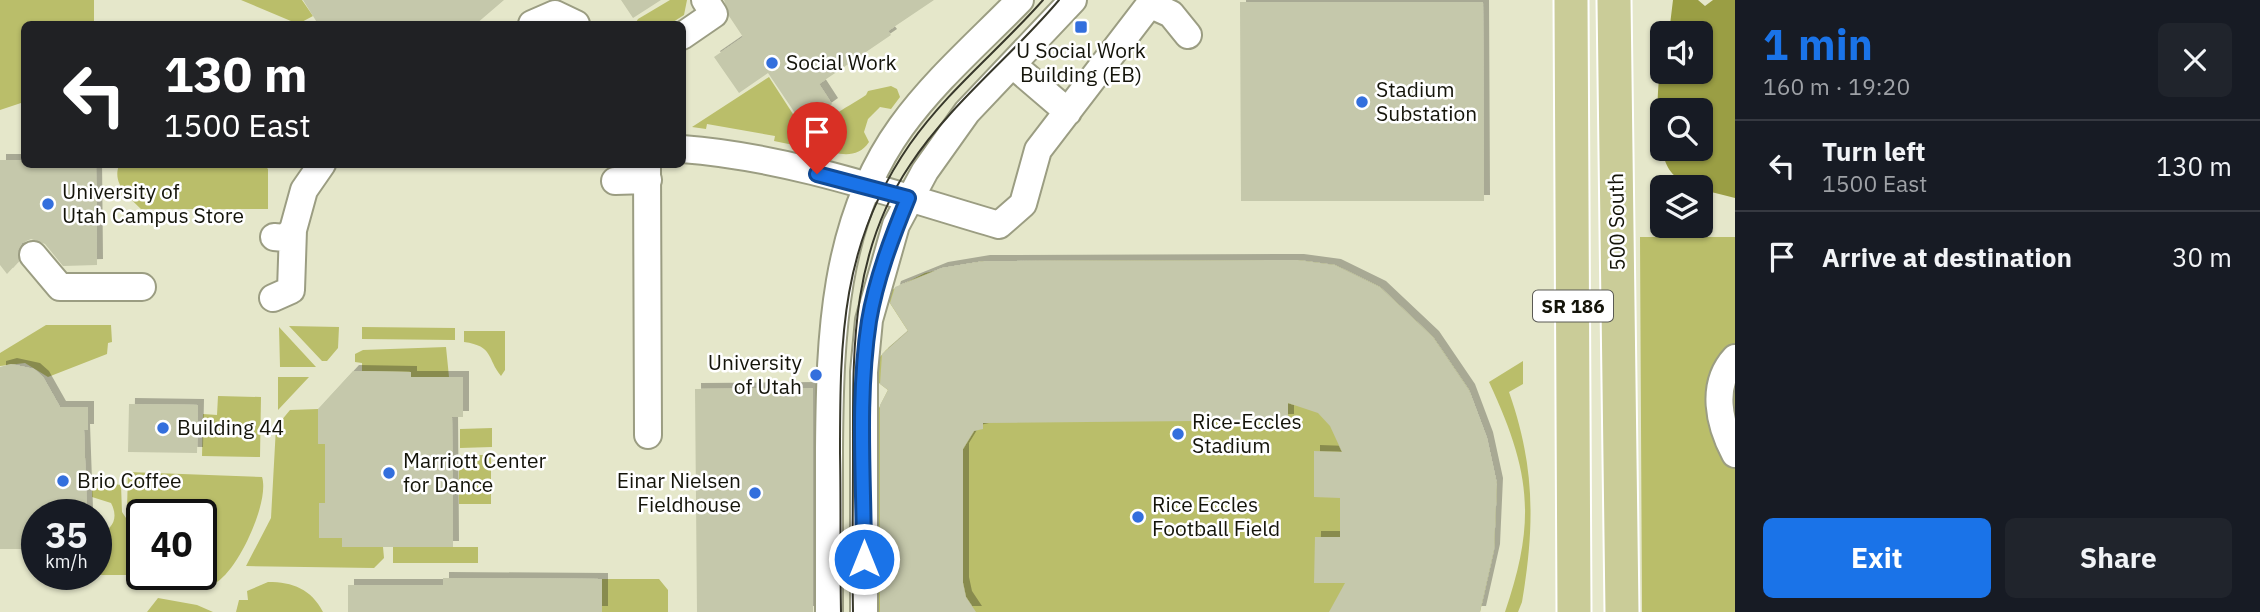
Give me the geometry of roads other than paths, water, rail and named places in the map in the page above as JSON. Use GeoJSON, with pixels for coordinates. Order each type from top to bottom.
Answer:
{"type":"FeatureCollection","features":[{"type":"Feature","properties":{"kind":"main road","name":"500 South"},"geometry":{"type":"LineString","coordinates":[[1572,0],[1574,612]]}},
{"type":"Feature","properties":{"kind":"main road","name":"500 South"},"geometry":{"type":"LineString","coordinates":[[1614,0],[1622,612]]}},
{"type":"Feature","properties":{"kind":"main road"},"geometry":{"type":"LineString","coordinates":[[1573,261],[1590,276],[1593,375],[1620,447]]}},
{"type":"Feature","properties":{"kind":"main road"},"geometry":{"type":"LineString","coordinates":[[1597,612],[1620,487]]}},
{"type":"Feature","properties":{"kind":"street"},"geometry":{"type":"LineString","coordinates":[[686,33],[714,14],[705,0]]}},
{"type":"Feature","properties":{"kind":"street"},"geometry":{"type":"LineString","coordinates":[[829,612],[830,355],[833,318],[846,252],[868,185],[900,128],[944,74],[1020,0]]}},
{"type":"Feature","properties":{"kind":"street"},"geometry":{"type":"LineString","coordinates":[[864,612],[864,372],[869,320],[892,237],[908,198],[967,112],[1073,0]]}},
{"type":"Feature","properties":{"kind":"street"},"geometry":{"type":"LineString","coordinates":[[686,149],[718,152],[868,185],[999,225],[1023,204],[1038,150],[1152,2],[1171,14],[1188,35]]}},
{"type":"Feature","properties":{"kind":"street"},"geometry":{"type":"LineString","coordinates":[[539,21],[555,14],[570,21]]}},
{"type":"Feature","properties":{"kind":"street"},"geometry":{"type":"LineString","coordinates":[[1013,65],[1068,112]]}},
{"type":"Feature","properties":{"kind":"street"},"geometry":{"type":"LineString","coordinates":[[273,298],[291,290],[284,234],[304,190],[318,168]]}},
{"type":"Feature","properties":{"kind":"street"},"geometry":{"type":"LineString","coordinates":[[615,181],[647,172],[648,435]]}},
{"type":"Feature","properties":{"kind":"street"},"geometry":{"type":"LineString","coordinates":[[33,255],[60,287],[142,287]]}},
{"type":"Feature","properties":{"kind":"street"},"geometry":{"type":"LineString","coordinates":[[1735,358],[1725,369],[1718,401],[1735,454]]}},
{"type":"Feature","properties":{"kind":"tram line"},"geometry":{"type":"LineString","coordinates":[[841,612],[841,370],[849,292],[870,218],[887,181],[925,124],[1043,0]]}},
{"type":"Feature","properties":{"kind":"tram line"},"geometry":{"type":"LineString","coordinates":[[853,612],[855,340],[866,268],[876,233],[890,199],[926,142],[1059,0]]}},
{"type":"Feature","properties":{"kind":"place","name":"U Social Work Building (EB)"},"geometry":{"type":"Point","coordinates":[1081,27]}},
{"type":"Feature","properties":{"kind":"place","name":"Social Work"},"geometry":{"type":"Point","coordinates":[772,63]}},
{"type":"Feature","properties":{"kind":"place","name":"Stadium Substation"},"geometry":{"type":"Point","coordinates":[1362,102]}},
{"type":"Feature","properties":{"kind":"place","name":"University of Utah Campus Store"},"geometry":{"type":"Point","coordinates":[48,204]}},
{"type":"Feature","properties":{"kind":"place","name":"University of Utah"},"geometry":{"type":"Point","coordinates":[816,375]}},
{"type":"Feature","properties":{"kind":"place","name":"Building 44"},"geometry":{"type":"Point","coordinates":[163,428]}},
{"type":"Feature","properties":{"kind":"place","name":"Rice-Eccles Stadium"},"geometry":{"type":"Point","coordinates":[1178,434]}},
{"type":"Feature","properties":{"kind":"place","name":"Marriott Center for Dance"},"geometry":{"type":"Point","coordinates":[389,473]}},
{"type":"Feature","properties":{"kind":"place","name":"Brio Coffee"},"geometry":{"type":"Point","coordinates":[63,481]}},
{"type":"Feature","properties":{"kind":"place","name":"Einar Nielsen Fieldhouse"},"geometry":{"type":"Point","coordinates":[755,493]}},
{"type":"Feature","properties":{"kind":"place","name":"Rice Eccles Football Field"},"geometry":{"type":"Point","coordinates":[1138,517]}}]}
